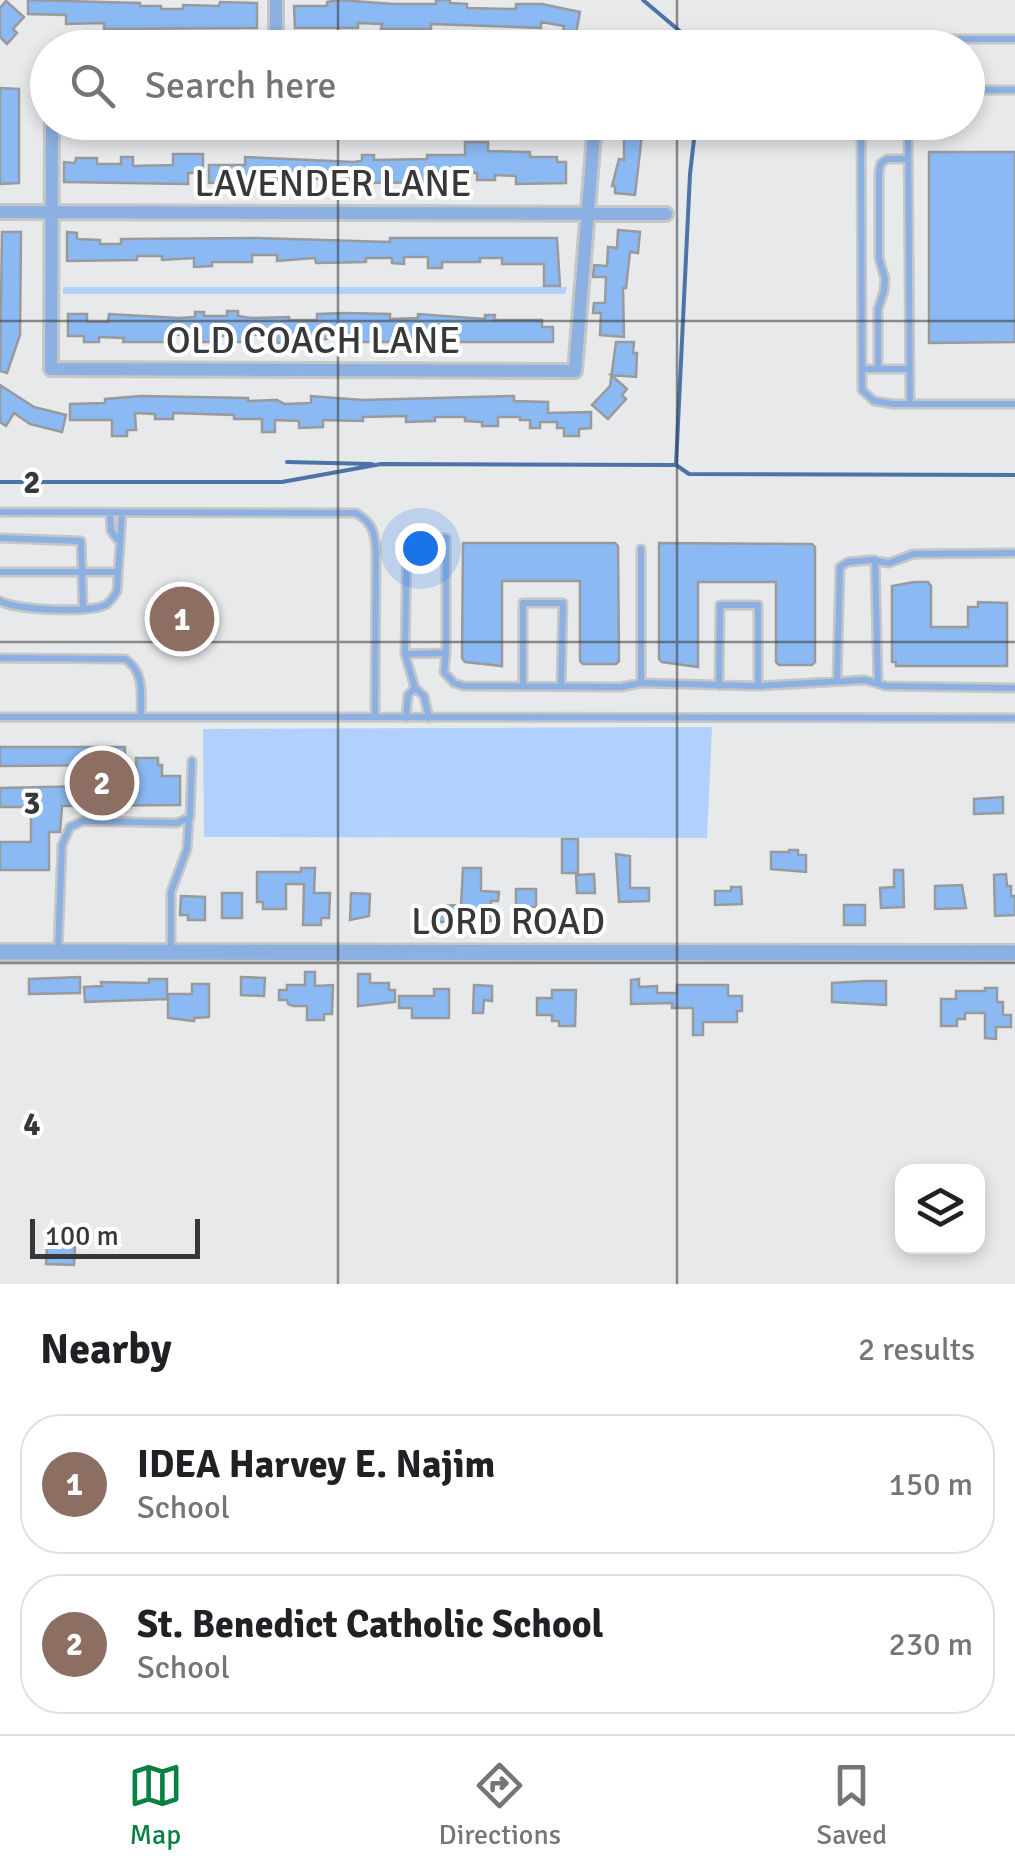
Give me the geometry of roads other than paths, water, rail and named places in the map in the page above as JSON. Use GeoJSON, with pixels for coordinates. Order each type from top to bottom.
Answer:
{"type":"FeatureCollection","features":[{"type":"Feature","properties":{"kind":"street"},"geometry":{"type":"LineString","coordinates":[[276,0],[276,30]]}},
{"type":"Feature","properties":{"kind":"street"},"geometry":{"type":"LineString","coordinates":[[52,140],[52,212]]}},
{"type":"Feature","properties":{"kind":"street"},"geometry":{"type":"LineString","coordinates":[[586,214],[593,140]]}},
{"type":"Feature","properties":{"kind":"street","name":"LAVENDER LANE"},"geometry":{"type":"LineString","coordinates":[[0,212],[666,214]]}},
{"type":"Feature","properties":{"kind":"street","name":"OLD COACH LANE"},"geometry":{"type":"LineString","coordinates":[[52,212],[51,369],[576,372],[586,214]]}},
{"type":"Feature","properties":{"kind":"street","name":"LORD ROAD"},"geometry":{"type":"LineString","coordinates":[[0,952],[1015,953]]}},
{"type":"Feature","properties":{"kind":"lane"},"geometry":{"type":"LineString","coordinates":[[985,39],[1015,39]]}},
{"type":"Feature","properties":{"kind":"lane"},"geometry":{"type":"LineString","coordinates":[[985,90],[1015,90]]}},
{"type":"Feature","properties":{"kind":"lane"},"geometry":{"type":"LineString","coordinates":[[860,140],[862,390],[874,401],[1015,404]]}},
{"type":"Feature","properties":{"kind":"lane"},"geometry":{"type":"LineString","coordinates":[[908,140],[910,404]]}},
{"type":"Feature","properties":{"kind":"lane"},"geometry":{"type":"LineString","coordinates":[[878,369],[878,309],[885,279],[879,258],[879,172],[881,162],[887,159],[908,159]]}},
{"type":"Feature","properties":{"kind":"lane"},"geometry":{"type":"LineString","coordinates":[[862,369],[909,369]]}},
{"type":"Feature","properties":{"kind":"lane"},"geometry":{"type":"LineString","coordinates":[[0,512],[345,513],[368,520],[376,552],[375,718]]}},
{"type":"Feature","properties":{"kind":"lane"},"geometry":{"type":"LineString","coordinates":[[0,602],[22,608],[103,607],[117,591],[122,513]]}},
{"type":"Feature","properties":{"kind":"lane"},"geometry":{"type":"LineString","coordinates":[[110,514],[110,531],[118,540]]}},
{"type":"Feature","properties":{"kind":"lane"},"geometry":{"type":"LineString","coordinates":[[0,538],[78,539],[82,543],[83,608]]}},
{"type":"Feature","properties":{"kind":"lane"},"geometry":{"type":"LineString","coordinates":[[428,718],[424,696],[415,688],[405,654],[407,539],[446,538],[444,672],[454,683],[622,687],[641,683],[758,686],[837,681],[1015,688]]}},
{"type":"Feature","properties":{"kind":"lane"},"geometry":{"type":"LineString","coordinates":[[641,549],[641,683]]}},
{"type":"Feature","properties":{"kind":"lane"},"geometry":{"type":"LineString","coordinates":[[837,681],[840,566],[848,562],[888,562],[913,554],[1015,553]]}},
{"type":"Feature","properties":{"kind":"lane"},"geometry":{"type":"LineString","coordinates":[[875,560],[878,684]]}},
{"type":"Feature","properties":{"kind":"lane"},"geometry":{"type":"LineString","coordinates":[[0,572],[118,572]]}},
{"type":"Feature","properties":{"kind":"lane"},"geometry":{"type":"LineString","coordinates":[[523,686],[523,603],[563,604],[562,686]]}},
{"type":"Feature","properties":{"kind":"lane"},"geometry":{"type":"LineString","coordinates":[[718,686],[720,604],[758,605],[758,686]]}},
{"type":"Feature","properties":{"kind":"lane"},"geometry":{"type":"LineString","coordinates":[[405,654],[446,653]]}},
{"type":"Feature","properties":{"kind":"lane"},"geometry":{"type":"LineString","coordinates":[[0,658],[125,660],[134,665],[140,678],[141,717]]}},
{"type":"Feature","properties":{"kind":"lane"},"geometry":{"type":"LineString","coordinates":[[406,718],[408,695],[415,688]]}},
{"type":"Feature","properties":{"kind":"lane"},"geometry":{"type":"LineString","coordinates":[[0,718],[1015,718]]}},
{"type":"Feature","properties":{"kind":"lane"},"geometry":{"type":"LineString","coordinates":[[171,952],[171,892],[186,849],[192,760]]}},
{"type":"Feature","properties":{"kind":"lane"},"geometry":{"type":"LineString","coordinates":[[58,952],[62,845],[70,827],[83,821],[177,823],[190,818]]}},
{"type":"Feature","properties":{"kind":"waterway"},"geometry":{"type":"LineString","coordinates":[[643,0],[678,30]]}},
{"type":"Feature","properties":{"kind":"waterway"},"geometry":{"type":"LineString","coordinates":[[694,140],[676,465],[689,474],[1015,475]]}},
{"type":"Feature","properties":{"kind":"waterway"},"geometry":{"type":"LineString","coordinates":[[287,462],[372,464]]}},
{"type":"Feature","properties":{"kind":"waterway"},"geometry":{"type":"LineString","coordinates":[[0,482],[282,482],[381,464],[674,465]]}},
{"type":"Feature","properties":{"kind":"place","name":"IDEA Harvey E. Najim"},"geometry":{"type":"Point","coordinates":[182,619]}},
{"type":"Feature","properties":{"kind":"place","name":"St. Benedict Catholic School"},"geometry":{"type":"Point","coordinates":[102,783]}}]}
